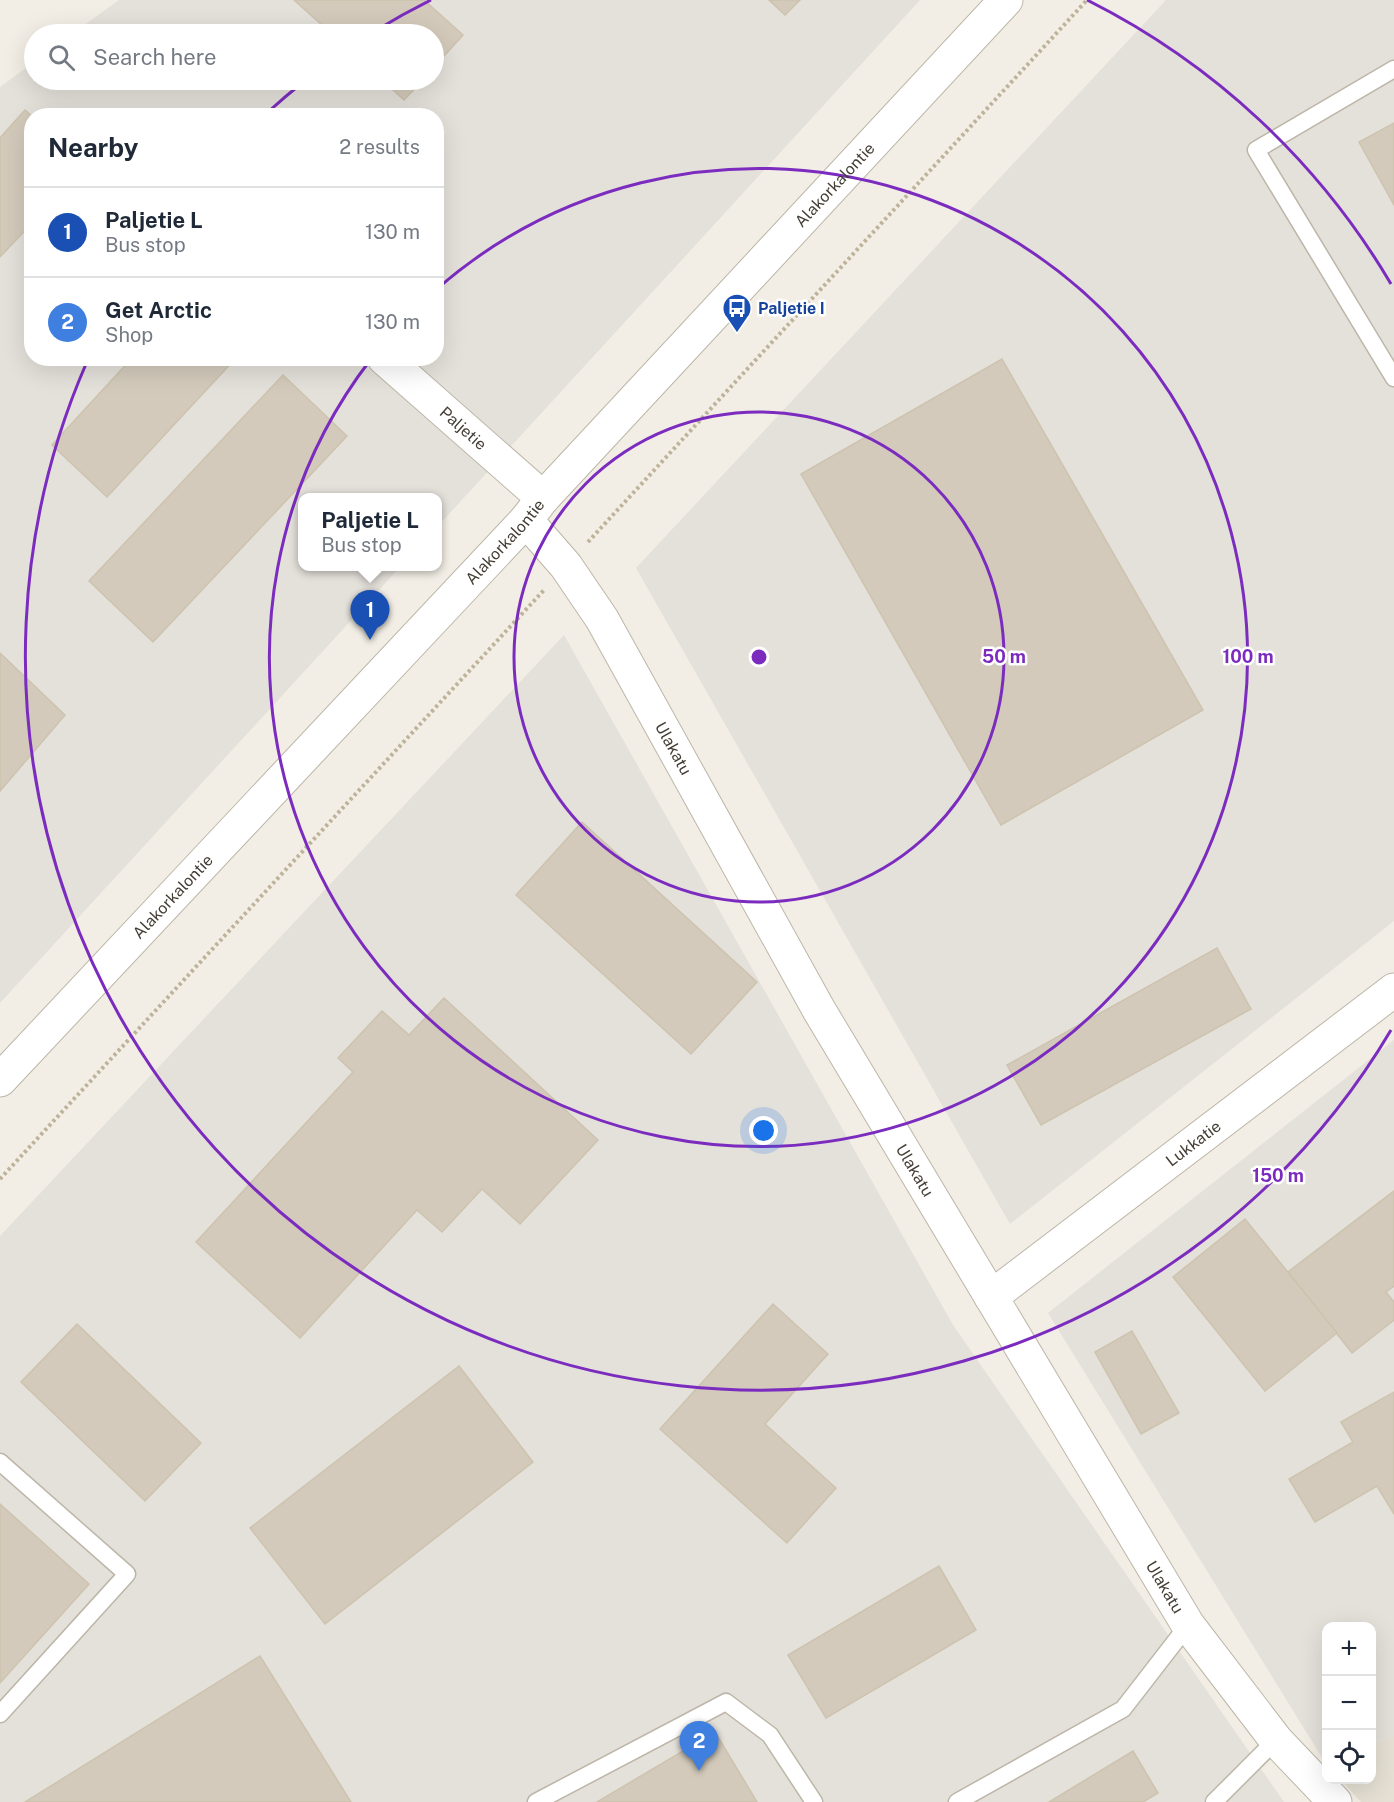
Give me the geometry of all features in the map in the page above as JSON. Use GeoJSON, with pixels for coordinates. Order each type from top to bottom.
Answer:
{"type":"FeatureCollection","features":[{"type":"Feature","properties":{"kind":"street","name":"Alakorkalontie"},"geometry":{"type":"LineString","coordinates":[[0,1080],[535,509],[1006,0]]}},
{"type":"Feature","properties":{"kind":"street","name":"Paljetie"},"geometry":{"type":"LineString","coordinates":[[392,366],[535,509]]}},
{"type":"Feature","properties":{"kind":"street","name":"Ulakatu"},"geometry":{"type":"LineString","coordinates":[[535,509],[566,566],[602,619],[819,1010],[1188,1625],[1276,1740],[1335,1802]]}},
{"type":"Feature","properties":{"kind":"street","name":"Lukkatie"},"geometry":{"type":"LineString","coordinates":[[991,1297],[1394,990]]}},
{"type":"Feature","properties":{"kind":"lane"},"geometry":{"type":"LineString","coordinates":[[1394,69],[1256,150],[1394,378]]}},
{"type":"Feature","properties":{"kind":"lane"},"geometry":{"type":"LineString","coordinates":[[0,1462],[127,1574],[0,1714]]}},
{"type":"Feature","properties":{"kind":"lane"},"geometry":{"type":"LineString","coordinates":[[957,1802],[1123,1709],[1188,1625]]}},
{"type":"Feature","properties":{"kind":"lane"},"geometry":{"type":"LineString","coordinates":[[536,1802],[726,1702],[770,1735],[814,1802]]}},
{"type":"Feature","properties":{"kind":"lane"},"geometry":{"type":"LineString","coordinates":[[1214,1802],[1276,1740]]}},
{"type":"Feature","properties":{"kind":"shaded area"},"geometry":{"type":"Polygon","coordinates":[[[119,0],[920,0],[442,522],[442,493],[298,493],[298,571],[396,571],[0,1003],[0,87],[24,69],[24,90],[444,90],[444,24],[86,24],[119,0]]]}},
{"type":"Feature","properties":{"kind":"shaded area"},"geometry":{"type":"Polygon","coordinates":[[[1166,0],[1394,0],[1394,921],[1010,1224],[636,568],[1166,0]]]}},
{"type":"Feature","properties":{"kind":"shaded area"},"geometry":{"type":"Polygon","coordinates":[[[564,635],[953,1325],[1284,1802],[0,1802],[0,1236],[564,635]]]}},
{"type":"Feature","properties":{"kind":"shaded area"},"geometry":{"type":"Polygon","coordinates":[[[1394,1040],[1394,1735],[1376,1742],[1376,1622],[1322,1622],[1322,1758],[1048,1313],[1394,1040]]]}},
{"type":"Feature","properties":{"kind":"shaded area"},"geometry":{"type":"Polygon","coordinates":[[[1394,1735],[1394,1802],[1361,1802],[1345,1784],[1376,1784],[1376,1742],[1394,1735]]]}},
{"type":"Feature","properties":{"kind":"building"},"geometry":{"type":"Polygon","coordinates":[[[294,0],[424,0],[463,35],[444,56],[444,24],[321,24],[294,0]]]}},
{"type":"Feature","properties":{"kind":"building"},"geometry":{"type":"Polygon","coordinates":[[[769,0],[800,0],[785,15],[769,0]]]}},
{"type":"Feature","properties":{"kind":"building"},"geometry":{"type":"Polygon","coordinates":[[[393,90],[414,90],[404,100],[393,90]]]}},
{"type":"Feature","properties":{"kind":"building"},"geometry":{"type":"Polygon","coordinates":[[[24,111],[24,232],[0,257],[0,138],[24,111]]]}},
{"type":"Feature","properties":{"kind":"building"},"geometry":{"type":"Polygon","coordinates":[[[1394,123],[1394,205],[1359,142],[1394,123]]]}},
{"type":"Feature","properties":{"kind":"building"},"geometry":{"type":"Polygon","coordinates":[[[1002,359],[1203,710],[1001,825],[801,474],[1002,359]]]}},
{"type":"Feature","properties":{"kind":"building"},"geometry":{"type":"Polygon","coordinates":[[[125,366],[229,366],[107,497],[52,445],[125,366]]]}},
{"type":"Feature","properties":{"kind":"building"},"geometry":{"type":"Polygon","coordinates":[[[283,375],[347,436],[153,642],[89,581],[283,375]]]}},
{"type":"Feature","properties":{"kind":"building"},"geometry":{"type":"Polygon","coordinates":[[[0,653],[65,715],[0,791],[0,653]]]}},
{"type":"Feature","properties":{"kind":"building"},"geometry":{"type":"Polygon","coordinates":[[[582,822],[757,982],[691,1054],[516,895],[582,822]]]}},
{"type":"Feature","properties":{"kind":"building"},"geometry":{"type":"Polygon","coordinates":[[[1217,948],[1251,1009],[1041,1125],[1007,1065],[1217,948]]]}},
{"type":"Feature","properties":{"kind":"building"},"geometry":{"type":"Polygon","coordinates":[[[444,998],[598,1140],[520,1224],[482,1189],[442,1232],[417,1210],[300,1338],[196,1242],[353,1072],[338,1058],[382,1011],[409,1035],[444,998]]]}},
{"type":"Feature","properties":{"kind":"building"},"geometry":{"type":"Polygon","coordinates":[[[1394,1191],[1394,1286],[1386,1292],[1394,1302],[1394,1320],[1352,1353],[1288,1272],[1394,1191]]]}},
{"type":"Feature","properties":{"kind":"building"},"geometry":{"type":"Polygon","coordinates":[[[1245,1219],[1337,1333],[1265,1391],[1173,1277],[1245,1219]]]}},
{"type":"Feature","properties":{"kind":"building"},"geometry":{"type":"Polygon","coordinates":[[[773,1304],[828,1354],[765,1424],[836,1488],[787,1543],[660,1429],[773,1304]]]}},
{"type":"Feature","properties":{"kind":"building"},"geometry":{"type":"Polygon","coordinates":[[[77,1324],[201,1443],[145,1501],[21,1382],[77,1324]]]}},
{"type":"Feature","properties":{"kind":"building"},"geometry":{"type":"Polygon","coordinates":[[[1132,1331],[1179,1413],[1141,1434],[1095,1352],[1132,1331]]]}},
{"type":"Feature","properties":{"kind":"building"},"geometry":{"type":"Polygon","coordinates":[[[459,1366],[533,1462],[325,1624],[250,1528],[459,1366]]]}},
{"type":"Feature","properties":{"kind":"building"},"geometry":{"type":"Polygon","coordinates":[[[1394,1392],[1394,1514],[1377,1486],[1315,1522],[1289,1479],[1353,1442],[1341,1422],[1394,1392]]]}},
{"type":"Feature","properties":{"kind":"building"},"geometry":{"type":"Polygon","coordinates":[[[0,1504],[89,1584],[0,1683],[0,1504]]]}},
{"type":"Feature","properties":{"kind":"building"},"geometry":{"type":"Polygon","coordinates":[[[939,1566],[976,1630],[826,1718],[788,1655],[939,1566]]]}},
{"type":"Feature","properties":{"kind":"building"},"geometry":{"type":"Polygon","coordinates":[[[260,1656],[351,1802],[25,1802],[260,1656]]]}},
{"type":"Feature","properties":{"kind":"building"},"geometry":{"type":"Polygon","coordinates":[[[715,1732],[757,1802],[597,1802],[715,1732]]]}},
{"type":"Feature","properties":{"kind":"building"},"geometry":{"type":"Polygon","coordinates":[[[1133,1751],[1158,1793],[1143,1802],[1049,1802],[1133,1751]]]}},
{"type":"Feature","properties":{"kind":"place","name":"Paljetie I"},"geometry":{"type":"Point","coordinates":[737,334]}},
{"type":"Feature","properties":{"kind":"place","name":"Paljetie L"},"geometry":{"type":"Point","coordinates":[370,640]}},
{"type":"Feature","properties":{"kind":"place","name":"Get Arctic"},"geometry":{"type":"Point","coordinates":[699,1771]}}]}
